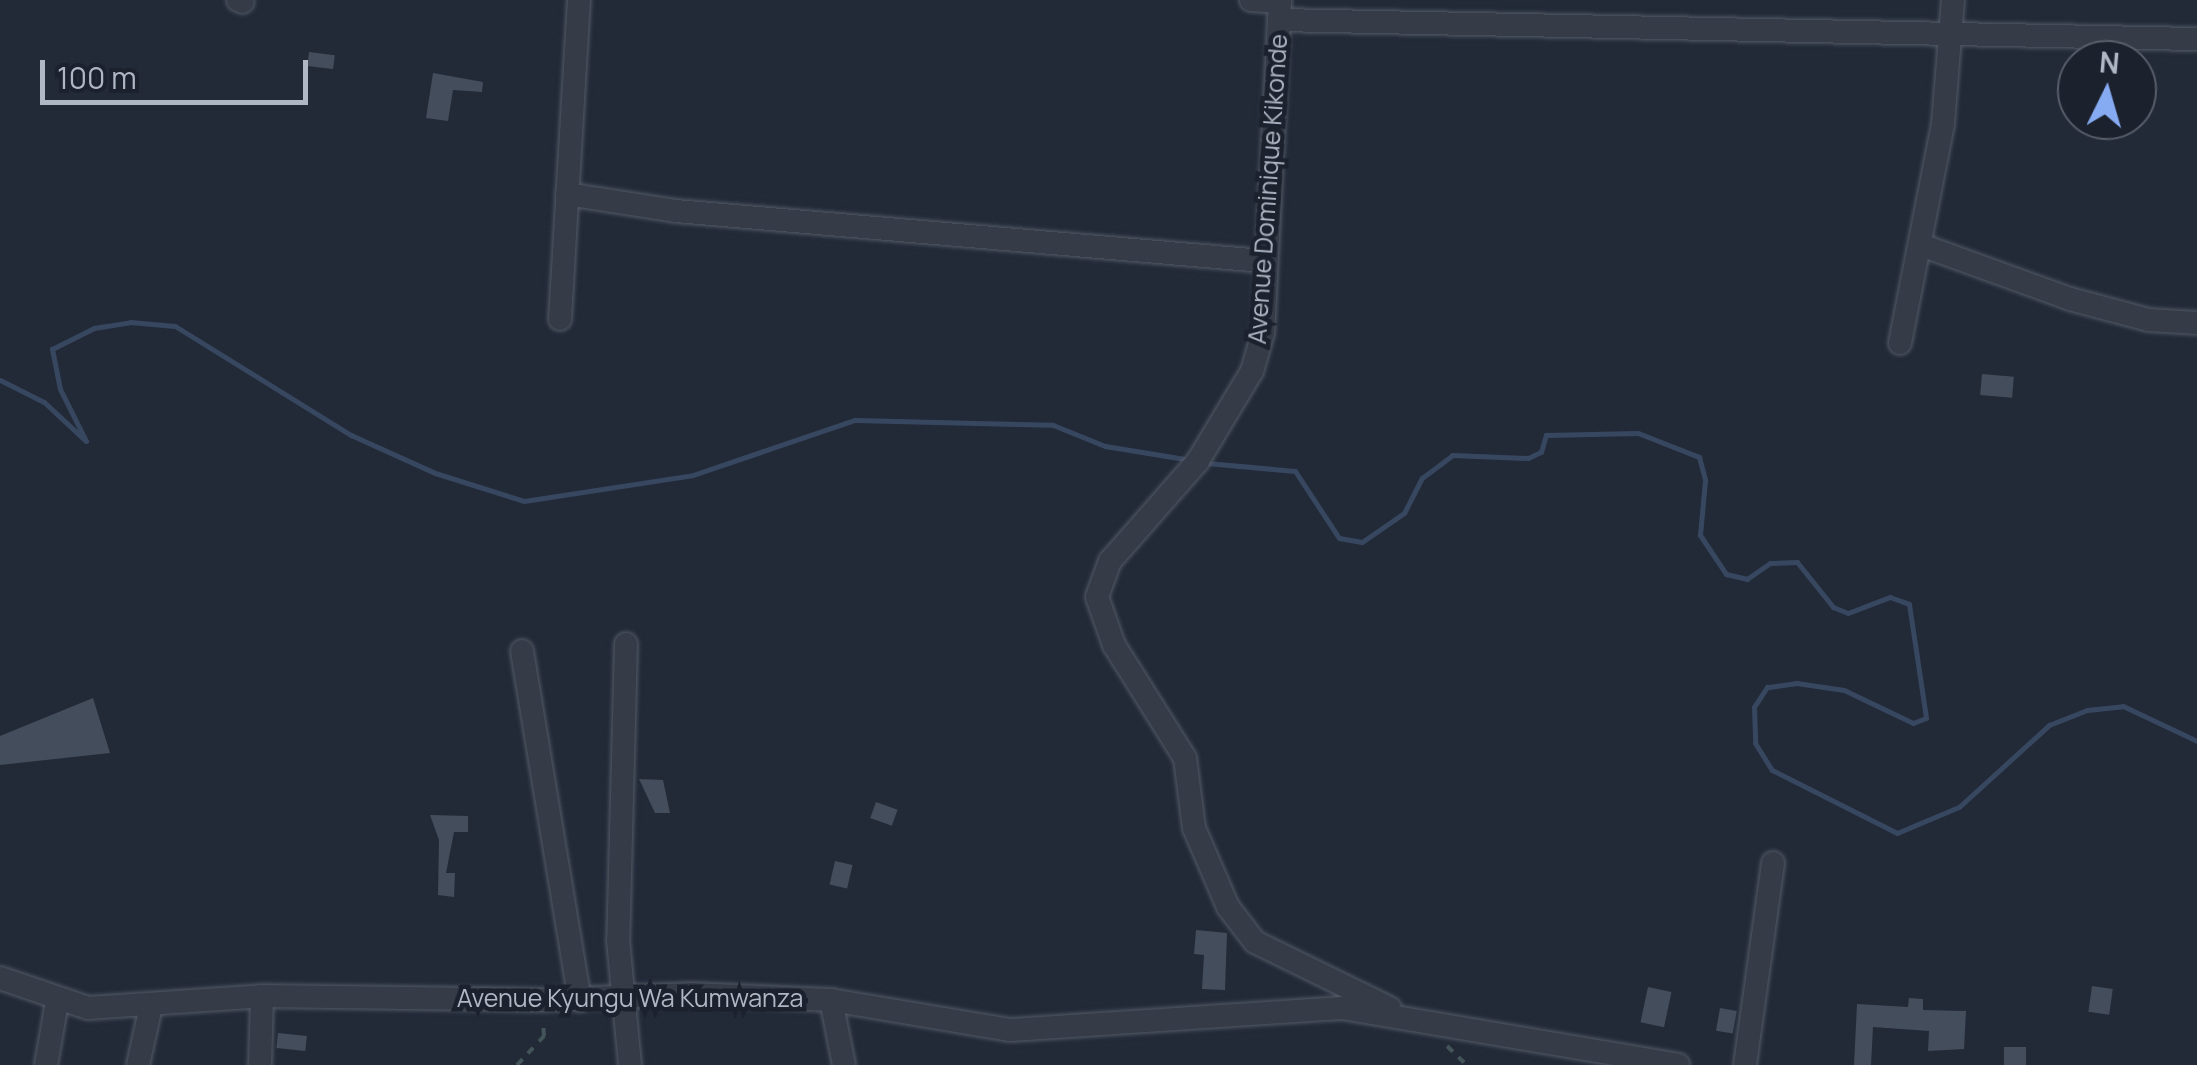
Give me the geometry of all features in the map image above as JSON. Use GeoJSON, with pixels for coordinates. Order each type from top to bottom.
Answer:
{"type":"FeatureCollection","features":[{"type":"Feature","properties":{"kind":"street"},"geometry":{"type":"LineString","coordinates":[[560,318],[579,0]]}},
{"type":"Feature","properties":{"kind":"street"},"geometry":{"type":"LineString","coordinates":[[1251,0],[1280,7],[1709,32],[1953,29],[2197,39]]}},
{"type":"Feature","properties":{"kind":"street"},"geometry":{"type":"LineString","coordinates":[[1900,344],[1920,245],[1954,0]]}},
{"type":"Feature","properties":{"kind":"street","name":"Avenue Dominique Kikonde"},"geometry":{"type":"LineString","coordinates":[[1280,7],[1262,261],[1263,333],[1252,371],[1198,461],[1110,560],[1097,597],[1114,646],[1185,758],[1194,828],[1228,907],[1255,942],[1422,1022]]}},
{"type":"Feature","properties":{"kind":"street"},"geometry":{"type":"LineString","coordinates":[[567,194],[676,212],[1262,261]]}},
{"type":"Feature","properties":{"kind":"street"},"geometry":{"type":"LineString","coordinates":[[1920,245],[2070,300],[2150,320],[2197,322]]}},
{"type":"Feature","properties":{"kind":"street"},"geometry":{"type":"LineString","coordinates":[[626,644],[618,746],[622,999],[630,1065]]}},
{"type":"Feature","properties":{"kind":"street"},"geometry":{"type":"LineString","coordinates":[[522,651],[580,1000]]}},
{"type":"Feature","properties":{"kind":"street"},"geometry":{"type":"LineString","coordinates":[[1745,1065],[1774,863]]}},
{"type":"Feature","properties":{"kind":"street","name":"Avenue Kyungu Wa Kumwanza"},"geometry":{"type":"LineString","coordinates":[[0,978],[56,1002],[151,1006],[262,996],[580,1000],[692,994],[831,1000],[1011,1030],[1075,1030],[1297,1006],[1422,1022],[1678,1065]]}},
{"type":"Feature","properties":{"kind":"street"},"geometry":{"type":"LineString","coordinates":[[260,1065],[262,996]]}},
{"type":"Feature","properties":{"kind":"street"},"geometry":{"type":"LineString","coordinates":[[831,1000],[844,1065]]}},
{"type":"Feature","properties":{"kind":"street"},"geometry":{"type":"LineString","coordinates":[[46,1065],[56,1002]]}},
{"type":"Feature","properties":{"kind":"street"},"geometry":{"type":"LineString","coordinates":[[138,1065],[151,1006]]}},
{"type":"Feature","properties":{"kind":"path"},"geometry":{"type":"LineString","coordinates":[[517,1065],[544,1036],[542,1000]]}},
{"type":"Feature","properties":{"kind":"building"},"geometry":{"type":"Polygon","coordinates":[[[309,52],[335,55],[333,69],[307,66],[309,52]]]}},
{"type":"Feature","properties":{"kind":"building"},"geometry":{"type":"Polygon","coordinates":[[[433,73],[483,82],[482,92],[453,90],[448,121],[426,118],[433,73]]]}},
{"type":"Feature","properties":{"kind":"building"},"geometry":{"type":"Polygon","coordinates":[[[1982,374],[2014,377],[2012,398],[1980,395],[1982,374]]]}},
{"type":"Feature","properties":{"kind":"building"},"geometry":{"type":"Polygon","coordinates":[[[93,698],[110,753],[0,765],[0,736],[93,698]]]}},
{"type":"Feature","properties":{"kind":"building"},"geometry":{"type":"Polygon","coordinates":[[[639,779],[663,780],[670,813],[655,813],[639,779]]]}},
{"type":"Feature","properties":{"kind":"building"},"geometry":{"type":"Polygon","coordinates":[[[876,802],[898,810],[892,826],[870,818],[876,802]]]}},
{"type":"Feature","properties":{"kind":"building"},"geometry":{"type":"Polygon","coordinates":[[[430,815],[468,816],[468,832],[454,832],[446,873],[455,873],[454,897],[438,895],[439,840],[430,815]]]}},
{"type":"Feature","properties":{"kind":"building"},"geometry":{"type":"Polygon","coordinates":[[[835,861],[853,865],[847,888],[830,884],[835,861]]]}},
{"type":"Feature","properties":{"kind":"building"},"geometry":{"type":"Polygon","coordinates":[[[1196,930],[1227,933],[1225,990],[1202,989],[1204,955],[1194,954],[1196,930]]]}},
{"type":"Feature","properties":{"kind":"building"},"geometry":{"type":"Polygon","coordinates":[[[2092,986],[2113,989],[2109,1015],[2088,1012],[2092,986]]]}},
{"type":"Feature","properties":{"kind":"building"},"geometry":{"type":"Polygon","coordinates":[[[1648,987],[1671,992],[1664,1027],[1641,1022],[1648,987]]]}},
{"type":"Feature","properties":{"kind":"building"},"geometry":{"type":"Polygon","coordinates":[[[1909,998],[1923,999],[1923,1010],[1966,1011],[1964,1049],[1928,1051],[1929,1031],[1873,1027],[1871,1065],[1854,1065],[1857,1004],[1908,1007],[1909,998]]]}},
{"type":"Feature","properties":{"kind":"building"},"geometry":{"type":"Polygon","coordinates":[[[1720,1008],[1737,1011],[1733,1034],[1716,1031],[1720,1008]]]}},
{"type":"Feature","properties":{"kind":"building"},"geometry":{"type":"Polygon","coordinates":[[[278,1033],[307,1036],[305,1051],[276,1048],[278,1033]]]}},
{"type":"Feature","properties":{"kind":"building"},"geometry":{"type":"Polygon","coordinates":[[[2004,1047],[2026,1047],[2026,1065],[2004,1065],[2004,1047]]]}},
{"type":"Feature","properties":{"kind":"waterway"},"geometry":{"type":"LineString","coordinates":[[0,380],[44,402],[86,441],[60,389],[52,349],[94,328],[130,322],[175,326],[351,435],[435,473],[524,501],[693,475],[855,420],[1053,425],[1105,446],[1191,460]]}},
{"type":"Feature","properties":{"kind":"waterway"},"geometry":{"type":"LineString","coordinates":[[1207,463],[1295,471],[1339,538],[1362,542],[1404,513],[1422,478],[1452,455],[1528,458],[1541,452],[1546,435],[1638,433],[1699,457],[1705,480],[1700,535],[1726,574],[1747,579],[1770,563],[1797,562],[1833,607],[1848,613],[1890,597],[1909,604],[1926,718],[1913,723],[1844,690],[1797,683],[1767,687],[1754,707],[1755,743],[1772,770],[1897,833],[1959,807],[2049,725],[2087,710],[2123,706],[2197,741]]}}]}
